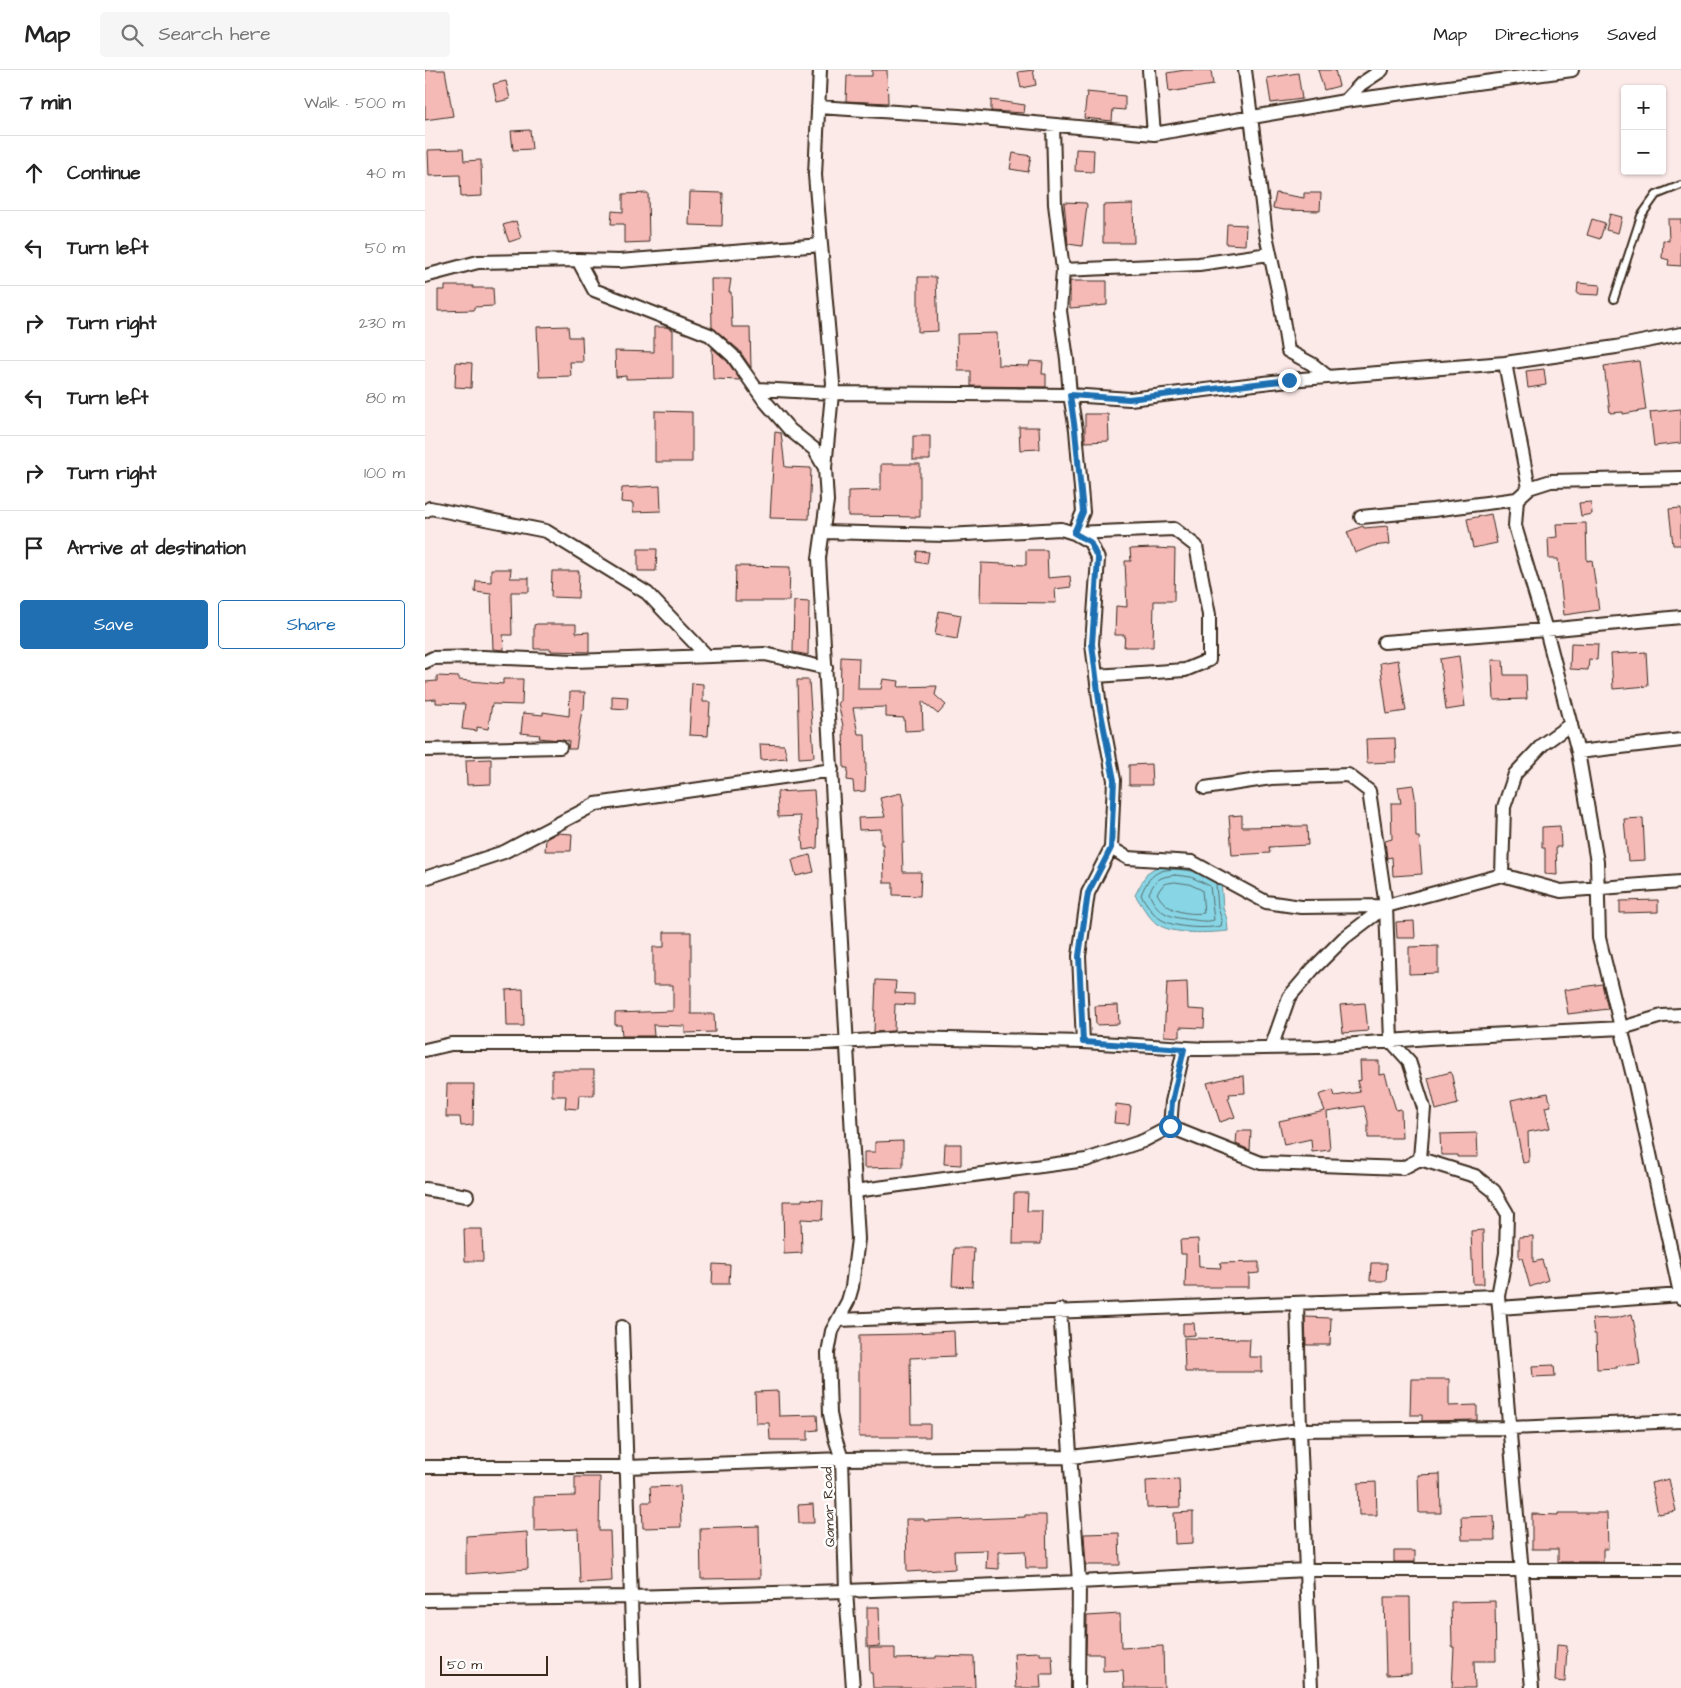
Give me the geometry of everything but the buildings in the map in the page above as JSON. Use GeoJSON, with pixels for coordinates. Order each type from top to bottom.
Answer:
{"type":"FeatureCollection","features":[{"type":"Feature","properties":{"kind":"street","name":"Qamar Road"},"geometry":{"type":"LineString","coordinates":[[819,70],[815,175],[833,383],[825,468],[827,500],[819,558],[858,1239],[852,1287],[848,1301],[832,1331],[829,1359],[830,1414],[842,1459],[846,1590],[853,1688]]}},
{"type":"Feature","properties":{"kind":"street"},"geometry":{"type":"LineString","coordinates":[[1149,70],[1154,134]]}},
{"type":"Feature","properties":{"kind":"street"},"geometry":{"type":"LineString","coordinates":[[1245,70],[1269,254],[1279,295],[1289,351],[1312,364],[1328,377]]}},
{"type":"Feature","properties":{"kind":"street"},"geometry":{"type":"LineString","coordinates":[[1345,101],[1361,84],[1382,70]]}},
{"type":"Feature","properties":{"kind":"street"},"geometry":{"type":"LineString","coordinates":[[818,107],[959,116],[1154,134],[1345,101],[1572,70]]}},
{"type":"Feature","properties":{"kind":"street"},"geometry":{"type":"LineString","coordinates":[[1053,125],[1055,204],[1063,270],[1060,311],[1083,512],[1074,533]]}},
{"type":"Feature","properties":{"kind":"street"},"geometry":{"type":"LineString","coordinates":[[425,276],[478,262],[619,261],[821,245]]}},
{"type":"Feature","properties":{"kind":"street"},"geometry":{"type":"LineString","coordinates":[[1063,270],[1199,264],[1269,254]]}},
{"type":"Feature","properties":{"kind":"street"},"geometry":{"type":"LineString","coordinates":[[578,260],[594,290],[709,335],[733,356],[790,430],[814,449],[825,468]]}},
{"type":"Feature","properties":{"kind":"street"},"geometry":{"type":"LineString","coordinates":[[757,389],[832,393],[1070,395],[1129,399],[1289,380],[1505,363],[1616,347],[1681,334]]}},
{"type":"Feature","properties":{"kind":"street"},"geometry":{"type":"LineString","coordinates":[[1505,363],[1529,488]]}},
{"type":"Feature","properties":{"kind":"street"},"geometry":{"type":"LineString","coordinates":[[1361,517],[1517,499],[1529,488],[1551,481],[1681,478]]}},
{"type":"Feature","properties":{"kind":"street"},"geometry":{"type":"LineString","coordinates":[[838,1320],[1060,1310],[1297,1303],[1499,1302],[1681,1296],[1622,1028],[1599,938],[1597,862],[1578,752],[1546,630],[1515,526],[1517,499]]}},
{"type":"Feature","properties":{"kind":"street"},"geometry":{"type":"LineString","coordinates":[[425,512],[429,508],[546,531],[647,593],[707,656]]}},
{"type":"Feature","properties":{"kind":"street"},"geometry":{"type":"LineString","coordinates":[[823,532],[946,535],[1061,529],[1074,533],[1090,542],[1098,559],[1092,644],[1100,708],[1114,780],[1111,848],[1088,893],[1079,956],[1083,1042]]}},
{"type":"Feature","properties":{"kind":"street"},"geometry":{"type":"LineString","coordinates":[[1074,533],[1174,529],[1196,546],[1209,615],[1209,660],[1185,670],[1096,676]]}},
{"type":"Feature","properties":{"kind":"street"},"geometry":{"type":"LineString","coordinates":[[1384,642],[1681,618]]}},
{"type":"Feature","properties":{"kind":"street"},"geometry":{"type":"LineString","coordinates":[[425,662],[433,658],[475,657],[574,661],[765,654],[826,668]]}},
{"type":"Feature","properties":{"kind":"street"},"geometry":{"type":"LineString","coordinates":[[1502,876],[1504,807],[1515,774],[1543,744],[1571,724]]}},
{"type":"Feature","properties":{"kind":"street"},"geometry":{"type":"LineString","coordinates":[[1578,752],[1681,740]]}},
{"type":"Feature","properties":{"kind":"street"},"geometry":{"type":"LineString","coordinates":[[425,750],[560,747]]}},
{"type":"Feature","properties":{"kind":"street"},"geometry":{"type":"LineString","coordinates":[[425,878],[504,852],[596,804],[831,770]]}},
{"type":"Feature","properties":{"kind":"street"},"geometry":{"type":"LineString","coordinates":[[1205,788],[1271,778],[1348,774],[1369,792],[1386,906],[1391,1041],[1409,1061],[1425,1108],[1420,1160]]}},
{"type":"Feature","properties":{"kind":"street"},"geometry":{"type":"LineString","coordinates":[[1111,848],[1128,858],[1192,862],[1266,902],[1301,907],[1386,906],[1502,876],[1561,890],[1681,882]]}},
{"type":"Feature","properties":{"kind":"street"},"geometry":{"type":"LineString","coordinates":[[1271,1048],[1289,997],[1313,969],[1344,938],[1386,906]]}},
{"type":"Feature","properties":{"kind":"street"},"geometry":{"type":"LineString","coordinates":[[425,1050],[451,1044],[808,1044],[905,1038],[1083,1042],[1184,1049],[1320,1047],[1391,1041],[1622,1028],[1662,1016],[1681,1015]]}},
{"type":"Feature","properties":{"kind":"street"},"geometry":{"type":"LineString","coordinates":[[1170,1126],[1172,1102],[1184,1049]]}},
{"type":"Feature","properties":{"kind":"street"},"geometry":{"type":"LineString","coordinates":[[1170,1126],[1261,1163],[1403,1168],[1420,1160],[1475,1176],[1494,1191],[1507,1214],[1506,1253],[1499,1302],[1533,1688]]}},
{"type":"Feature","properties":{"kind":"street"},"geometry":{"type":"LineString","coordinates":[[855,1191],[1086,1160],[1143,1141],[1170,1126]]}},
{"type":"Feature","properties":{"kind":"street"},"geometry":{"type":"LineString","coordinates":[[425,1189],[467,1196]]}},
{"type":"Feature","properties":{"kind":"street"},"geometry":{"type":"LineString","coordinates":[[1297,1303],[1300,1430],[1311,1688]]}},
{"type":"Feature","properties":{"kind":"street"},"geometry":{"type":"LineString","coordinates":[[1060,1310],[1079,1582],[1078,1688]]}},
{"type":"Feature","properties":{"kind":"street"},"geometry":{"type":"LineString","coordinates":[[622,1327],[634,1688]]}},
{"type":"Feature","properties":{"kind":"street"},"geometry":{"type":"LineString","coordinates":[[425,1467],[627,1467],[842,1459],[1071,1457],[1300,1430],[1510,1428],[1681,1421]]}},
{"type":"Feature","properties":{"kind":"street"},"geometry":{"type":"LineString","coordinates":[[425,1600],[630,1597],[846,1590],[1079,1582],[1306,1570],[1681,1570]]}},
{"type":"Feature","properties":{"kind":"lane"},"geometry":{"type":"LineString","coordinates":[[1614,299],[1641,216],[1656,196],[1681,185]]}},
{"type":"Feature","properties":{"kind":"water"},"geometry":{"type":"Polygon","coordinates":[[[1158,866],[1194,866],[1221,880],[1223,908],[1227,919],[1228,931],[1181,932],[1164,928],[1157,924],[1135,895],[1147,873],[1158,866]]]}},
{"type":"Feature","properties":{"kind":"route"},"geometry":{"type":"LineString","coordinates":[[1170,1126],[1172,1102],[1184,1049],[1083,1042],[1079,956],[1088,893],[1111,848],[1114,780],[1100,708],[1092,644],[1098,559],[1090,542],[1074,533],[1083,512],[1070,395],[1129,399],[1289,380]]}}]}
